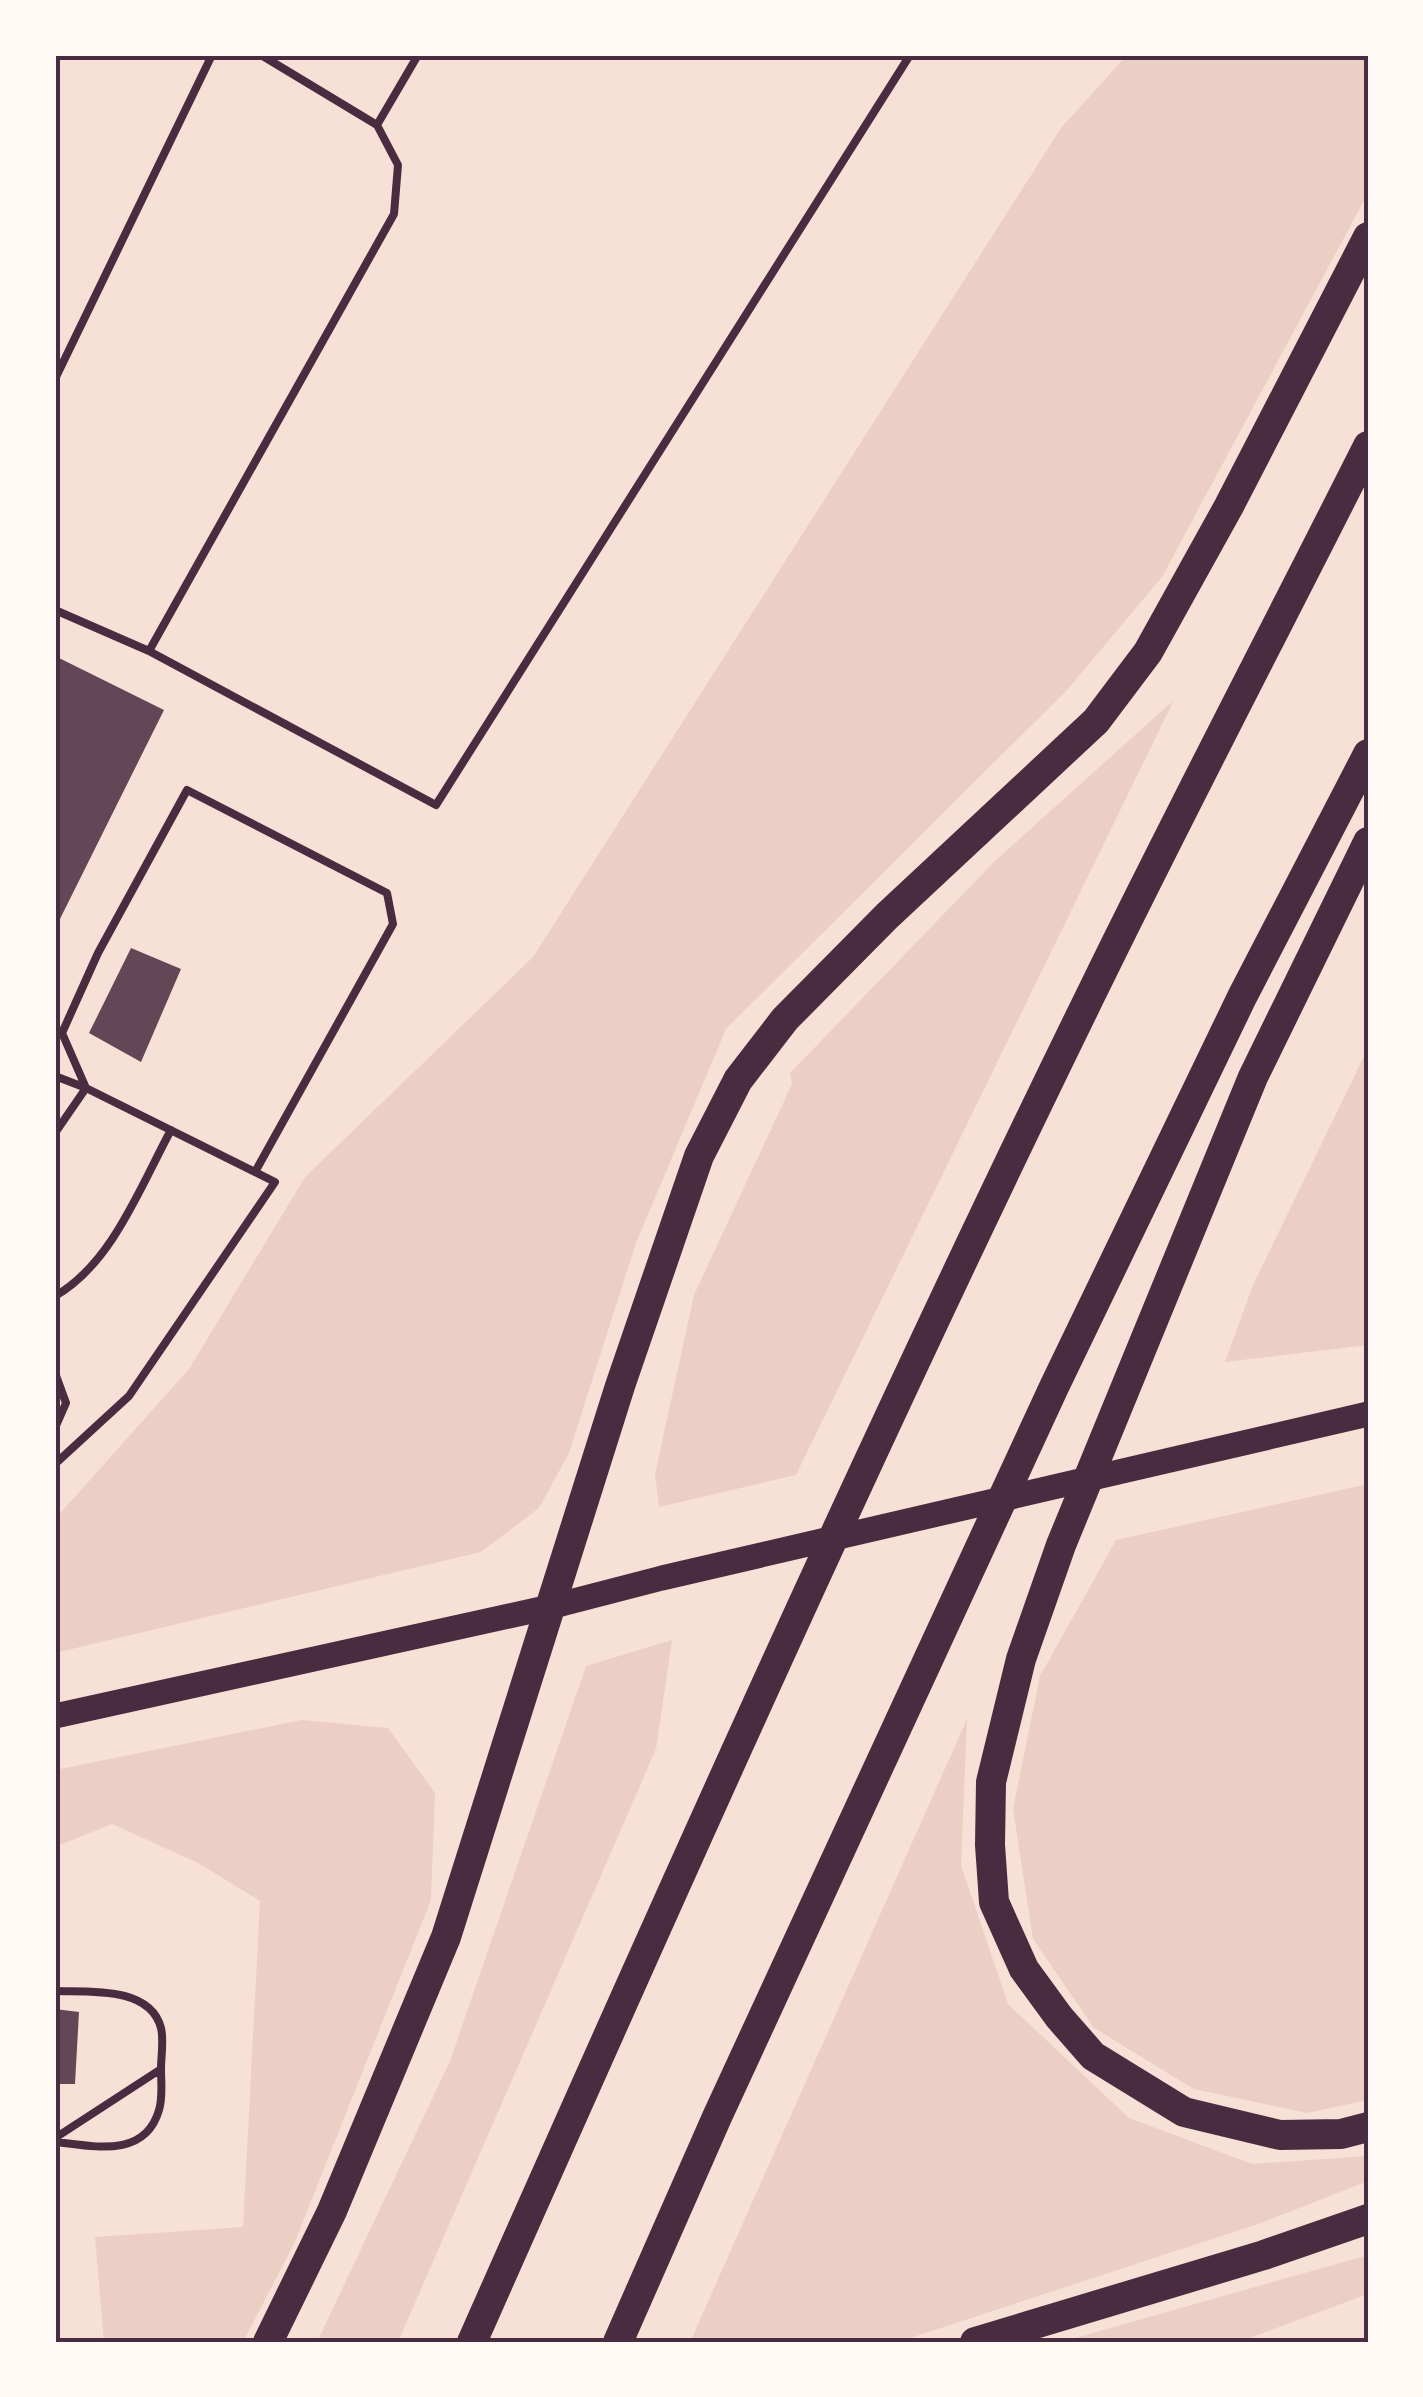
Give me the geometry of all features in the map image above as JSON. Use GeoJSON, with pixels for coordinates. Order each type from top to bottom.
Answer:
{"type":"FeatureCollection","features":[{"type":"Feature","properties":{"kind":"highway"},"geometry":{"type":"LineString","coordinates":[[268,2342],[332,2211],[446,1938],[620,1386],[699,1156],[738,1080],[784,1020],[1096,721],[1148,652],[1229,506],[1368,237]]}},
{"type":"Feature","properties":{"kind":"highway"},"geometry":{"type":"LineString","coordinates":[[472,2342],[743,1737],[949,1294],[1098,982],[1368,446]]}},
{"type":"Feature","properties":{"kind":"highway"},"geometry":{"type":"LineString","coordinates":[[618,2342],[717,2117],[1054,1387],[1242,996],[1368,754]]}},
{"type":"Feature","properties":{"kind":"highway"},"geometry":{"type":"LineString","coordinates":[[1368,842],[1252,1077],[1061,1546],[1021,1660],[990,1782],[990,1845],[994,1902],[1024,1970],[1058,2018],[1093,2056],[1184,2112],[1280,2135],[1341,2134],[1368,2127]]}},
{"type":"Feature","properties":{"kind":"highway"},"geometry":{"type":"LineString","coordinates":[[975,2342],[1264,2255],[1368,2219]]}},
{"type":"Feature","properties":{"kind":"main road"},"geometry":{"type":"LineString","coordinates":[[55,1716],[550,1607],[1368,1414]]}},
{"type":"Feature","properties":{"kind":"lane"},"geometry":{"type":"LineString","coordinates":[[55,380],[212,55]]}},
{"type":"Feature","properties":{"kind":"lane"},"geometry":{"type":"LineString","coordinates":[[149,651],[394,214],[398,164],[377,125],[261,55]]}},
{"type":"Feature","properties":{"kind":"lane"},"geometry":{"type":"LineString","coordinates":[[377,125],[418,55]]}},
{"type":"Feature","properties":{"kind":"lane"},"geometry":{"type":"LineString","coordinates":[[55,610],[149,651],[436,806],[910,55]]}},
{"type":"Feature","properties":{"kind":"lane"},"geometry":{"type":"LineString","coordinates":[[86,1088],[62,1033],[98,952],[187,790],[387,893],[394,924],[255,1172]]}},
{"type":"Feature","properties":{"kind":"lane"},"geometry":{"type":"LineString","coordinates":[[55,1076],[275,1182],[129,1396],[55,1464]]}},
{"type":"Feature","properties":{"kind":"lane"},"geometry":{"type":"LineString","coordinates":[[55,1133],[86,1088]]}},
{"type":"Feature","properties":{"kind":"lane"},"geometry":{"type":"LineString","coordinates":[[55,1296],[78,1283],[114,1234],[171,1130]]}},
{"type":"Feature","properties":{"kind":"lane"},"geometry":{"type":"LineString","coordinates":[[55,1373],[66,1403],[55,1428]]}},
{"type":"Feature","properties":{"kind":"lane"},"geometry":{"type":"LineString","coordinates":[[55,1991],[110,1992],[143,2002],[161,2027],[160,2110],[146,2133],[122,2148],[55,2140]]}},
{"type":"Feature","properties":{"kind":"lane"},"geometry":{"type":"LineString","coordinates":[[55,2140],[161,2069]]}},
{"type":"Feature","properties":{"kind":"shaded area"},"geometry":{"type":"Polygon","coordinates":[[[1127,55],[1368,55],[1368,193],[1162,577],[1068,689],[726,1029],[636,1243],[569,1453],[539,1508],[481,1552],[55,1653],[55,1519],[189,1369],[305,1177],[533,957],[1061,128],[1127,55]]]}},
{"type":"Feature","properties":{"kind":"shaded area"},"geometry":{"type":"Polygon","coordinates":[[[1174,700],[796,1475],[659,1507],[655,1474],[694,1295],[792,1084],[790,1073],[995,861],[1174,700]]]}},
{"type":"Feature","properties":{"kind":"shaded area"},"geometry":{"type":"Polygon","coordinates":[[[1368,1048],[1368,1345],[1225,1362],[1253,1285],[1368,1048]]]}},
{"type":"Feature","properties":{"kind":"shaded area"},"geometry":{"type":"Polygon","coordinates":[[[1368,1484],[1368,2100],[1307,2113],[1194,2089],[1094,2028],[1033,1939],[1013,1809],[1040,1676],[1116,1540],[1368,1484]]]}},
{"type":"Feature","properties":{"kind":"shaded area"},"geometry":{"type":"Polygon","coordinates":[[[672,1640],[656,1749],[398,2342],[317,2342],[450,2061],[586,1666],[672,1640]]]}},
{"type":"Feature","properties":{"kind":"shaded area"},"geometry":{"type":"Polygon","coordinates":[[[967,1719],[961,1865],[1008,2004],[1129,2118],[1252,2164],[1368,2156],[1368,2181],[1261,2223],[898,2342],[690,2342],[967,1719]]]}},
{"type":"Feature","properties":{"kind":"shaded area"},"geometry":{"type":"Polygon","coordinates":[[[302,1720],[388,1728],[435,1793],[431,1900],[294,2244],[243,2342],[104,2342],[95,2237],[243,2227],[260,1901],[198,1863],[112,1824],[55,1847],[55,1770],[302,1720]]]}},
{"type":"Feature","properties":{"kind":"shaded area"},"geometry":{"type":"Polygon","coordinates":[[[1368,2255],[1368,2294],[1239,2342],[1061,2342],[1368,2255]]]}},
{"type":"Feature","properties":{"kind":"building"},"geometry":{"type":"Polygon","coordinates":[[[55,656],[164,710],[55,929],[55,656]]]}},
{"type":"Feature","properties":{"kind":"building"},"geometry":{"type":"Polygon","coordinates":[[[131,948],[181,969],[141,1062],[89,1033],[131,948]]]}},
{"type":"Feature","properties":{"kind":"building"},"geometry":{"type":"Polygon","coordinates":[[[55,2009],[79,2012],[75,2084],[55,2084],[55,2009]]]}}]}
